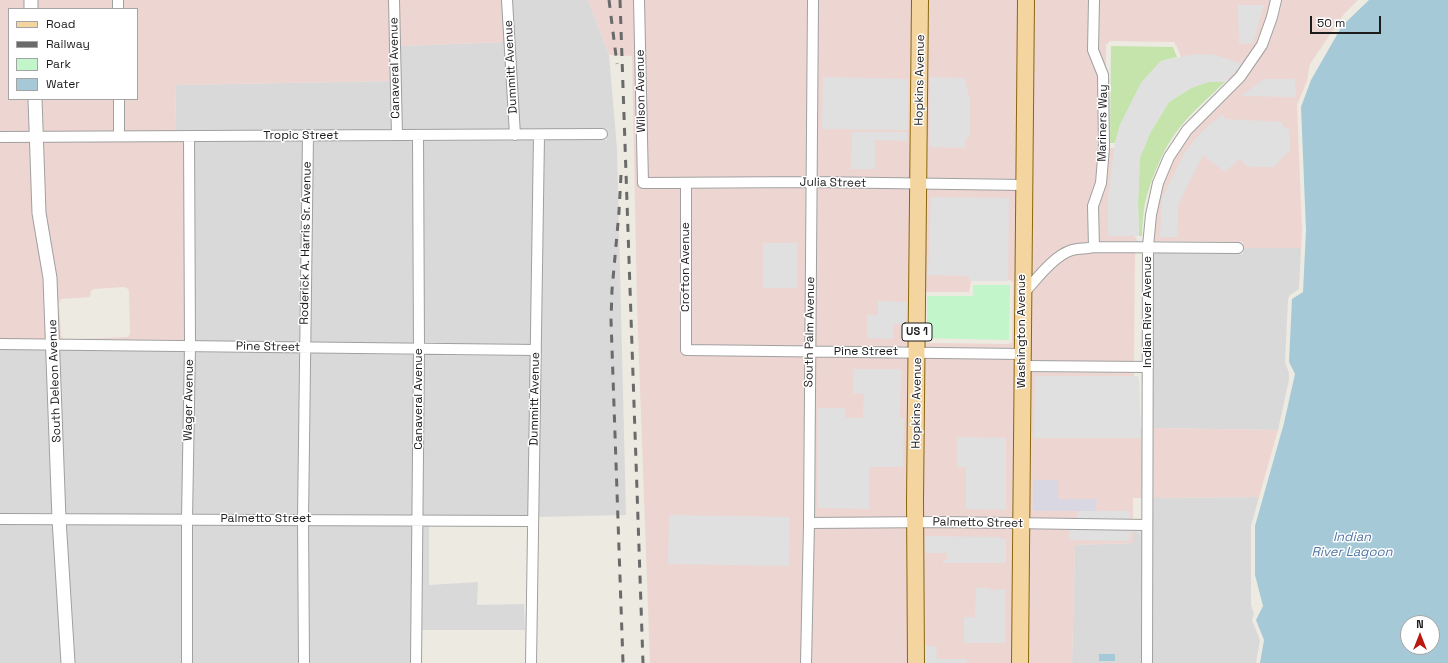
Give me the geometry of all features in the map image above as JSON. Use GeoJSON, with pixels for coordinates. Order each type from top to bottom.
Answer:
{"type":"FeatureCollection","features":[{"type":"Feature","properties":{"kind":"main road","name":"Hopkins Avenue"},"geometry":{"type":"LineString","coordinates":[[916,663],[920,0]]}},
{"type":"Feature","properties":{"kind":"main road","name":"Washington Avenue"},"geometry":{"type":"LineString","coordinates":[[1020,663],[1026,0]]}},
{"type":"Feature","properties":{"kind":"street","name":"Canaveral Avenue"},"geometry":{"type":"LineString","coordinates":[[394,0],[397,135]]}},
{"type":"Feature","properties":{"kind":"street","name":"Dummitt Avenue"},"geometry":{"type":"LineString","coordinates":[[508,0],[515,134]]}},
{"type":"Feature","properties":{"kind":"street","name":"Wilson Avenue"},"geometry":{"type":"LineString","coordinates":[[639,0],[643,183]]}},
{"type":"Feature","properties":{"kind":"street","name":"South Palm Avenue"},"geometry":{"type":"LineString","coordinates":[[806,663],[809,522],[813,0]]}},
{"type":"Feature","properties":{"kind":"street","name":"Mariners Way"},"geometry":{"type":"LineString","coordinates":[[1094,0],[1093,50],[1103,74],[1104,147],[1101,183],[1093,206],[1094,247]]}},
{"type":"Feature","properties":{"kind":"street","name":"Indian River Avenue"},"geometry":{"type":"LineString","coordinates":[[1147,663],[1148,246],[1151,215],[1158,183],[1169,157],[1187,130],[1240,77],[1262,44],[1272,17],[1276,0]]}},
{"type":"Feature","properties":{"kind":"street","name":"South Deleon Avenue"},"geometry":{"type":"LineString","coordinates":[[35,100],[39,213],[50,278],[54,344],[60,519],[68,663]]}},
{"type":"Feature","properties":{"kind":"street"},"geometry":{"type":"LineString","coordinates":[[119,100],[119,136]]}},
{"type":"Feature","properties":{"kind":"street","name":"Dummitt Avenue"},"geometry":{"type":"LineString","coordinates":[[531,663],[540,134]]}},
{"type":"Feature","properties":{"kind":"street","name":"Tropic Street"},"geometry":{"type":"LineString","coordinates":[[0,137],[602,134]]}},
{"type":"Feature","properties":{"kind":"street","name":"Canaveral Avenue"},"geometry":{"type":"LineString","coordinates":[[416,663],[419,350],[418,135]]}},
{"type":"Feature","properties":{"kind":"street","name":"Wager Avenue"},"geometry":{"type":"LineString","coordinates":[[186,663],[190,346],[189,136]]}},
{"type":"Feature","properties":{"kind":"street","name":"Roderick A. Harris Sr. Avenue"},"geometry":{"type":"LineString","coordinates":[[304,663],[303,519],[308,136]]}},
{"type":"Feature","properties":{"kind":"street","name":"Julia Street"},"geometry":{"type":"LineString","coordinates":[[643,183],[812,182],[1024,184]]}},
{"type":"Feature","properties":{"kind":"street","name":"Crofton Avenue"},"geometry":{"type":"LineString","coordinates":[[686,183],[686,350]]}},
{"type":"Feature","properties":{"kind":"street"},"geometry":{"type":"LineString","coordinates":[[1023,294],[1056,259],[1077,249],[1094,247],[1148,246],[1238,248]]}},
{"type":"Feature","properties":{"kind":"street","name":"Pine Street"},"geometry":{"type":"LineString","coordinates":[[0,344],[305,347],[419,350],[536,350]]}},
{"type":"Feature","properties":{"kind":"street","name":"Pine Street"},"geometry":{"type":"LineString","coordinates":[[686,350],[917,353],[1148,367]]}},
{"type":"Feature","properties":{"kind":"street","name":"Palmetto Street"},"geometry":{"type":"LineString","coordinates":[[0,519],[533,521]]}},
{"type":"Feature","properties":{"kind":"street","name":"Palmetto Street"},"geometry":{"type":"LineString","coordinates":[[809,522],[1147,525]]}},
{"type":"Feature","properties":{"kind":"shaded area"},"geometry":{"type":"Polygon","coordinates":[[[0,0],[26,0],[27,8],[8,8],[8,100],[30,100],[31,131],[0,131],[0,0]]]}},
{"type":"Feature","properties":{"kind":"shaded area"},"geometry":{"type":"Polygon","coordinates":[[[36,0],[113,0],[113,8],[36,8],[36,0]]]}},
{"type":"Feature","properties":{"kind":"shaded area"},"geometry":{"type":"Polygon","coordinates":[[[123,0],[389,0],[391,81],[176,85],[175,131],[124,131],[123,100],[138,100],[138,8],[123,8],[123,0]]]}},
{"type":"Feature","properties":{"kind":"shaded area"},"geometry":{"type":"Polygon","coordinates":[[[399,0],[503,0],[505,42],[400,46],[399,0]]]}},
{"type":"Feature","properties":{"kind":"shaded area"},"geometry":{"type":"Polygon","coordinates":[[[512,0],[588,0],[609,55],[617,149],[626,515],[538,517],[544,140],[607,140],[607,129],[519,129],[512,0]]]}},
{"type":"Feature","properties":{"kind":"shaded area"},"geometry":{"type":"Polygon","coordinates":[[[588,0],[634,0],[638,188],[681,189],[681,355],[805,357],[801,663],[650,663],[637,304],[632,56],[609,55],[588,0]]]}},
{"type":"Feature","properties":{"kind":"shaded area"},"geometry":{"type":"Polygon","coordinates":[[[643,0],[808,0],[807,177],[648,177],[643,0]]]}},
{"type":"Feature","properties":{"kind":"shaded area"},"geometry":{"type":"Polygon","coordinates":[[[818,0],[916,0],[914,178],[817,177],[818,0]]]}},
{"type":"Feature","properties":{"kind":"shaded area"},"geometry":{"type":"Polygon","coordinates":[[[925,0],[1021,0],[1019,179],[924,178],[925,0]]]}},
{"type":"Feature","properties":{"kind":"shaded area"},"geometry":{"type":"Polygon","coordinates":[[[1031,0],[1089,0],[1088,49],[1098,76],[1099,147],[1089,242],[1075,244],[1060,250],[1053,255],[1028,281],[1031,0]]]}},
{"type":"Feature","properties":{"kind":"shaded area"},"geometry":{"type":"Polygon","coordinates":[[[1098,0],[1271,0],[1268,15],[1258,42],[1237,73],[1229,81],[1227,78],[1208,78],[1167,98],[1147,130],[1134,202],[1135,237],[1138,241],[1099,241],[1098,208],[1106,183],[1108,148],[1115,148],[1181,57],[1174,42],[1110,41],[1106,45],[1106,69],[1098,48],[1098,0]]]}},
{"type":"Feature","properties":{"kind":"shaded area"},"geometry":{"type":"Polygon","coordinates":[[[1281,0],[1358,0],[1344,14],[1310,64],[1307,81],[1297,105],[1302,230],[1301,248],[1243,248],[1243,242],[1154,241],[1156,216],[1163,185],[1174,160],[1191,134],[1244,80],[1266,48],[1277,19],[1281,0]]]}},
{"type":"Feature","properties":{"kind":"shaded area"},"geometry":{"type":"Polygon","coordinates":[[[1238,5],[1264,5],[1253,43],[1239,44],[1238,5]]]}},
{"type":"Feature","properties":{"kind":"shaded area"},"geometry":{"type":"Polygon","coordinates":[[[505,42],[509,129],[402,130],[400,46],[505,42]]]}},
{"type":"Feature","properties":{"kind":"shaded area"},"geometry":{"type":"Polygon","coordinates":[[[1194,54],[1215,55],[1243,64],[1225,82],[1208,82],[1191,88],[1169,102],[1150,133],[1140,158],[1138,202],[1139,236],[1108,236],[1108,197],[1115,143],[1120,125],[1141,83],[1161,61],[1194,54]]]}},
{"type":"Feature","properties":{"kind":"shaded area"},"geometry":{"type":"Polygon","coordinates":[[[823,77],[908,79],[908,130],[822,129],[823,77]]]}},
{"type":"Feature","properties":{"kind":"shaded area"},"geometry":{"type":"Polygon","coordinates":[[[929,77],[965,78],[970,102],[970,137],[966,137],[965,148],[929,147],[929,77]]]}},
{"type":"Feature","properties":{"kind":"shaded area"},"geometry":{"type":"Polygon","coordinates":[[[1264,79],[1295,79],[1296,97],[1241,96],[1264,79]]]}},
{"type":"Feature","properties":{"kind":"shaded area"},"geometry":{"type":"Polygon","coordinates":[[[391,81],[392,130],[175,131],[176,85],[391,81]]]}},
{"type":"Feature","properties":{"kind":"shaded area"},"geometry":{"type":"Polygon","coordinates":[[[39,100],[114,100],[114,131],[41,131],[39,100]]]}},
{"type":"Feature","properties":{"kind":"shaded area"},"geometry":{"type":"Polygon","coordinates":[[[1223,114],[1225,119],[1282,122],[1283,126],[1289,129],[1290,150],[1274,167],[1253,167],[1245,165],[1240,159],[1225,172],[1203,155],[1178,205],[1177,237],[1160,237],[1162,198],[1184,154],[1195,139],[1223,114]]]}},
{"type":"Feature","properties":{"kind":"shaded area"},"geometry":{"type":"Polygon","coordinates":[[[852,132],[907,132],[907,141],[875,140],[875,169],[851,169],[852,132]]]}},
{"type":"Feature","properties":{"kind":"shaded area"},"geometry":{"type":"Polygon","coordinates":[[[534,140],[531,345],[424,344],[423,141],[534,140]]]}},
{"type":"Feature","properties":{"kind":"shaded area"},"geometry":{"type":"Polygon","coordinates":[[[303,141],[300,342],[194,341],[194,142],[303,141]]]}},
{"type":"Feature","properties":{"kind":"shaded area"},"geometry":{"type":"Polygon","coordinates":[[[313,141],[413,141],[414,344],[310,342],[313,141]]]}},
{"type":"Feature","properties":{"kind":"shaded area"},"geometry":{"type":"Polygon","coordinates":[[[0,142],[31,142],[46,279],[49,339],[0,339],[0,142]]]}},
{"type":"Feature","properties":{"kind":"shaded area"},"geometry":{"type":"Polygon","coordinates":[[[41,142],[184,142],[185,340],[81,339],[128,337],[130,333],[129,292],[128,289],[124,287],[94,289],[91,291],[90,297],[61,299],[59,303],[61,335],[63,339],[58,339],[44,212],[41,142]]]}},
{"type":"Feature","properties":{"kind":"shaded area"},"geometry":{"type":"Polygon","coordinates":[[[807,188],[805,346],[691,345],[691,189],[807,188]]]}},
{"type":"Feature","properties":{"kind":"shaded area"},"geometry":{"type":"Polygon","coordinates":[[[817,188],[914,189],[912,347],[815,346],[817,188]]]}},
{"type":"Feature","properties":{"kind":"shaded area"},"geometry":{"type":"Polygon","coordinates":[[[924,189],[1019,190],[1017,348],[922,347],[924,189]],[[1010,280],[971,281],[969,292],[925,292],[924,341],[926,343],[1012,343],[1013,282],[1010,280]]]}},
{"type":"Feature","properties":{"kind":"shaded area"},"geometry":{"type":"Polygon","coordinates":[[[931,197],[1009,198],[1008,281],[970,281],[968,276],[928,275],[931,197]]]}},
{"type":"Feature","properties":{"kind":"shaded area"},"geometry":{"type":"Polygon","coordinates":[[[763,243],[797,243],[797,288],[763,288],[763,243]]]}},
{"type":"Feature","properties":{"kind":"shaded area"},"geometry":{"type":"Polygon","coordinates":[[[1243,248],[1301,248],[1299,289],[1290,295],[1288,299],[1285,362],[1289,373],[1289,380],[1278,430],[1152,428],[1153,252],[1243,254],[1243,248]]]}},
{"type":"Feature","properties":{"kind":"shaded area"},"geometry":{"type":"Polygon","coordinates":[[[1094,252],[1135,252],[1134,362],[1027,361],[1027,296],[1059,263],[1077,254],[1094,252]]]}},
{"type":"Feature","properties":{"kind":"shaded area"},"geometry":{"type":"Polygon","coordinates":[[[878,301],[907,302],[906,324],[893,324],[893,339],[867,338],[867,315],[878,315],[878,301]]]}},
{"type":"Feature","properties":{"kind":"shaded area"},"geometry":{"type":"Polygon","coordinates":[[[0,350],[49,350],[54,513],[0,513],[0,350]]]}},
{"type":"Feature","properties":{"kind":"shaded area"},"geometry":{"type":"Polygon","coordinates":[[[59,350],[185,351],[182,514],[64,514],[59,350]]]}},
{"type":"Feature","properties":{"kind":"shaded area"},"geometry":{"type":"Polygon","coordinates":[[[194,352],[300,353],[298,514],[192,514],[194,352]]]}},
{"type":"Feature","properties":{"kind":"shaded area"},"geometry":{"type":"Polygon","coordinates":[[[310,353],[414,355],[413,515],[308,514],[310,353]]]}},
{"type":"Feature","properties":{"kind":"shaded area"},"geometry":{"type":"Polygon","coordinates":[[[424,355],[531,356],[528,515],[423,515],[424,355]]]}},
{"type":"Feature","properties":{"kind":"shaded area"},"geometry":{"type":"Polygon","coordinates":[[[814,357],[912,358],[911,517],[814,517],[814,357]]]}},
{"type":"Feature","properties":{"kind":"shaded area"},"geometry":{"type":"Polygon","coordinates":[[[922,358],[1017,359],[1016,517],[921,517],[922,358]]]}},
{"type":"Feature","properties":{"kind":"shaded area"},"geometry":{"type":"Polygon","coordinates":[[[853,369],[901,369],[900,418],[904,419],[903,467],[869,467],[869,509],[818,508],[818,408],[845,408],[845,418],[863,418],[864,394],[853,394],[853,369]]]}},
{"type":"Feature","properties":{"kind":"shaded area"},"geometry":{"type":"Polygon","coordinates":[[[1027,372],[1134,373],[1134,428],[1143,428],[1142,498],[1133,498],[1133,519],[1026,518],[1027,372]]]}},
{"type":"Feature","properties":{"kind":"shaded area"},"geometry":{"type":"Polygon","coordinates":[[[1035,376],[1137,376],[1139,378],[1141,438],[1034,438],[1035,376]]]}},
{"type":"Feature","properties":{"kind":"shaded area"},"geometry":{"type":"Polygon","coordinates":[[[1152,428],[1278,430],[1259,497],[1152,498],[1152,428]]]}},
{"type":"Feature","properties":{"kind":"shaded area"},"geometry":{"type":"Polygon","coordinates":[[[957,437],[1006,438],[1006,510],[966,509],[966,467],[957,467],[957,437]]]}},
{"type":"Feature","properties":{"kind":"shaded area"},"geometry":{"type":"Polygon","coordinates":[[[1033,480],[1058,480],[1058,499],[1097,499],[1095,511],[1033,511],[1033,480]]]}},
{"type":"Feature","properties":{"kind":"shaded area"},"geometry":{"type":"Polygon","coordinates":[[[1259,497],[1251,526],[1251,605],[1254,614],[1252,620],[1260,640],[1256,663],[1152,663],[1152,498],[1259,497]]]}},
{"type":"Feature","properties":{"kind":"shaded area"},"geometry":{"type":"Polygon","coordinates":[[[1077,511],[1130,511],[1130,521],[1138,520],[1141,537],[1135,531],[1131,532],[1130,534],[1130,541],[1069,540],[1069,529],[1077,517],[1077,511]]]}},
{"type":"Feature","properties":{"kind":"shaded area"},"geometry":{"type":"Polygon","coordinates":[[[669,515],[790,517],[789,566],[668,564],[669,515]]]}},
{"type":"Feature","properties":{"kind":"shaded area"},"geometry":{"type":"Polygon","coordinates":[[[0,524],[55,524],[63,663],[0,663],[0,524]]]}},
{"type":"Feature","properties":{"kind":"shaded area"},"geometry":{"type":"Polygon","coordinates":[[[65,525],[182,525],[182,663],[74,663],[65,525]]]}},
{"type":"Feature","properties":{"kind":"shaded area"},"geometry":{"type":"Polygon","coordinates":[[[192,525],[298,525],[299,663],[192,663],[192,525]]]}},
{"type":"Feature","properties":{"kind":"shaded area"},"geometry":{"type":"Polygon","coordinates":[[[308,525],[413,526],[411,663],[309,663],[308,525]]]}},
{"type":"Feature","properties":{"kind":"shaded area"},"geometry":{"type":"Polygon","coordinates":[[[423,526],[429,526],[429,585],[478,582],[477,605],[524,604],[525,630],[422,630],[423,526]]]}},
{"type":"Feature","properties":{"kind":"shaded area"},"geometry":{"type":"Polygon","coordinates":[[[941,527],[1016,529],[1015,663],[921,663],[921,528],[941,527]]]}},
{"type":"Feature","properties":{"kind":"shaded area"},"geometry":{"type":"Polygon","coordinates":[[[813,528],[911,528],[911,663],[811,663],[813,528]]]}},
{"type":"Feature","properties":{"kind":"shaded area"},"geometry":{"type":"Polygon","coordinates":[[[1026,529],[1133,530],[1133,543],[1075,545],[1072,663],[1025,663],[1026,529]]]}},
{"type":"Feature","properties":{"kind":"shaded area"},"geometry":{"type":"Polygon","coordinates":[[[1133,530],[1142,530],[1142,663],[1072,663],[1075,545],[1132,543],[1133,530]]]}},
{"type":"Feature","properties":{"kind":"shaded area"},"geometry":{"type":"Polygon","coordinates":[[[925,536],[1000,537],[1001,539],[1006,539],[1006,563],[943,563],[943,560],[947,560],[947,553],[926,553],[925,536]]]}},
{"type":"Feature","properties":{"kind":"shaded area"},"geometry":{"type":"Polygon","coordinates":[[[976,588],[990,588],[990,590],[1005,589],[1005,643],[964,643],[964,617],[975,617],[976,588]]]}},
{"type":"Feature","properties":{"kind":"shaded area"},"geometry":{"type":"Polygon","coordinates":[[[923,646],[936,646],[937,659],[967,659],[967,663],[923,663],[923,646]]]}},
{"type":"Feature","properties":{"kind":"green space"},"geometry":{"type":"Polygon","coordinates":[[[1111,46],[1173,47],[1177,57],[1161,61],[1141,83],[1120,125],[1115,143],[1110,143],[1111,46]]]}},
{"type":"Feature","properties":{"kind":"green space"},"geometry":{"type":"Polygon","coordinates":[[[1208,82],[1225,82],[1192,114],[1169,142],[1148,191],[1144,209],[1142,236],[1139,236],[1138,202],[1140,158],[1150,133],[1169,102],[1191,88],[1208,82]]]}},
{"type":"Feature","properties":{"kind":"green space"},"geometry":{"type":"Polygon","coordinates":[[[973,285],[1010,285],[1009,340],[927,338],[927,296],[973,296],[973,285]]]}},
{"type":"Feature","properties":{"kind":"water","name":"Indian River Lagoon"},"geometry":{"type":"Polygon","coordinates":[[[1369,0],[1448,0],[1448,663],[1260,663],[1264,640],[1256,620],[1263,606],[1255,575],[1255,526],[1284,423],[1295,374],[1289,362],[1292,299],[1303,292],[1306,230],[1301,107],[1311,80],[1342,26],[1369,0]]]}},
{"type":"Feature","properties":{"kind":"water"},"geometry":{"type":"Polygon","coordinates":[[[1099,654],[1115,654],[1115,661],[1099,661],[1099,654]]]}},
{"type":"Feature","properties":{"kind":"railway"},"geometry":{"type":"LineString","coordinates":[[609,0],[617,64]]}},
{"type":"Feature","properties":{"kind":"railway"},"geometry":{"type":"LineString","coordinates":[[620,0],[643,663]]}},
{"type":"Feature","properties":{"kind":"railway"},"geometry":{"type":"LineString","coordinates":[[621,175],[611,320],[623,663]]}}]}
